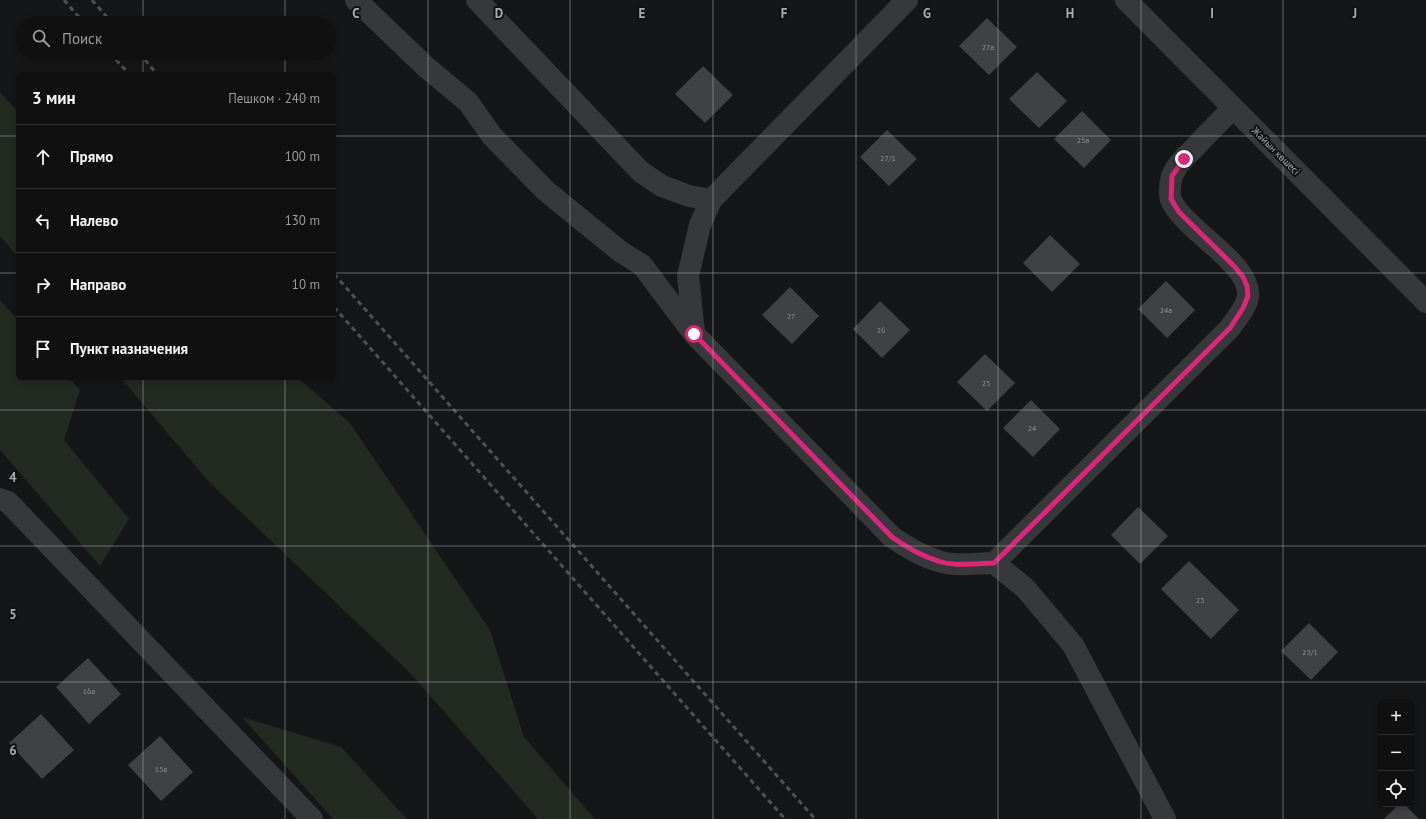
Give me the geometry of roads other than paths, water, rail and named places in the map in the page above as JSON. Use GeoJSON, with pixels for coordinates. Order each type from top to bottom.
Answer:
{"type":"FeatureCollection","features":[{"type":"Feature","properties":{"kind":"street"},"geometry":{"type":"LineString","coordinates":[[356,0],[426,67],[468,102],[492,136],[546,191],[621,252],[642,265],[694,334],[892,537],[904,545],[939,562],[955,564],[994,563],[1025,588],[1073,645],[1165,819]]}},
{"type":"Feature","properties":{"kind":"street"},"geometry":{"type":"LineString","coordinates":[[477,0],[641,172],[662,186],[689,196],[711,200]]}},
{"type":"Feature","properties":{"kind":"street"},"geometry":{"type":"LineString","coordinates":[[694,334],[688,276],[700,225],[711,200],[908,0]]}},
{"type":"Feature","properties":{"kind":"street","name":"Жайын көшесі"},"geometry":{"type":"LineString","coordinates":[[1126,0],[1426,302]]}},
{"type":"Feature","properties":{"kind":"street"},"geometry":{"type":"LineString","coordinates":[[994,563],[1230,328],[1243,308],[1248,296],[1247,286],[1243,277],[1234,266],[1179,212],[1171,199],[1172,176],[1184,159],[1233,108]]}},
{"type":"Feature","properties":{"kind":"street"},"geometry":{"type":"LineString","coordinates":[[0,499],[8,502],[14,508],[312,819]]}},
{"type":"Feature","properties":{"kind":"railway"},"geometry":{"type":"LineString","coordinates":[[64,0],[78,16]]}},
{"type":"Feature","properties":{"kind":"railway"},"geometry":{"type":"LineString","coordinates":[[92,0],[106,16]]}},
{"type":"Feature","properties":{"kind":"railway"},"geometry":{"type":"LineString","coordinates":[[116,60],[127,72]]}},
{"type":"Feature","properties":{"kind":"railway"},"geometry":{"type":"LineString","coordinates":[[145,60],[155,72]]}},
{"type":"Feature","properties":{"kind":"railway"},"geometry":{"type":"LineString","coordinates":[[336,276],[815,819]]}},
{"type":"Feature","properties":{"kind":"railway"},"geometry":{"type":"LineString","coordinates":[[336,309],[785,819]]}}]}
